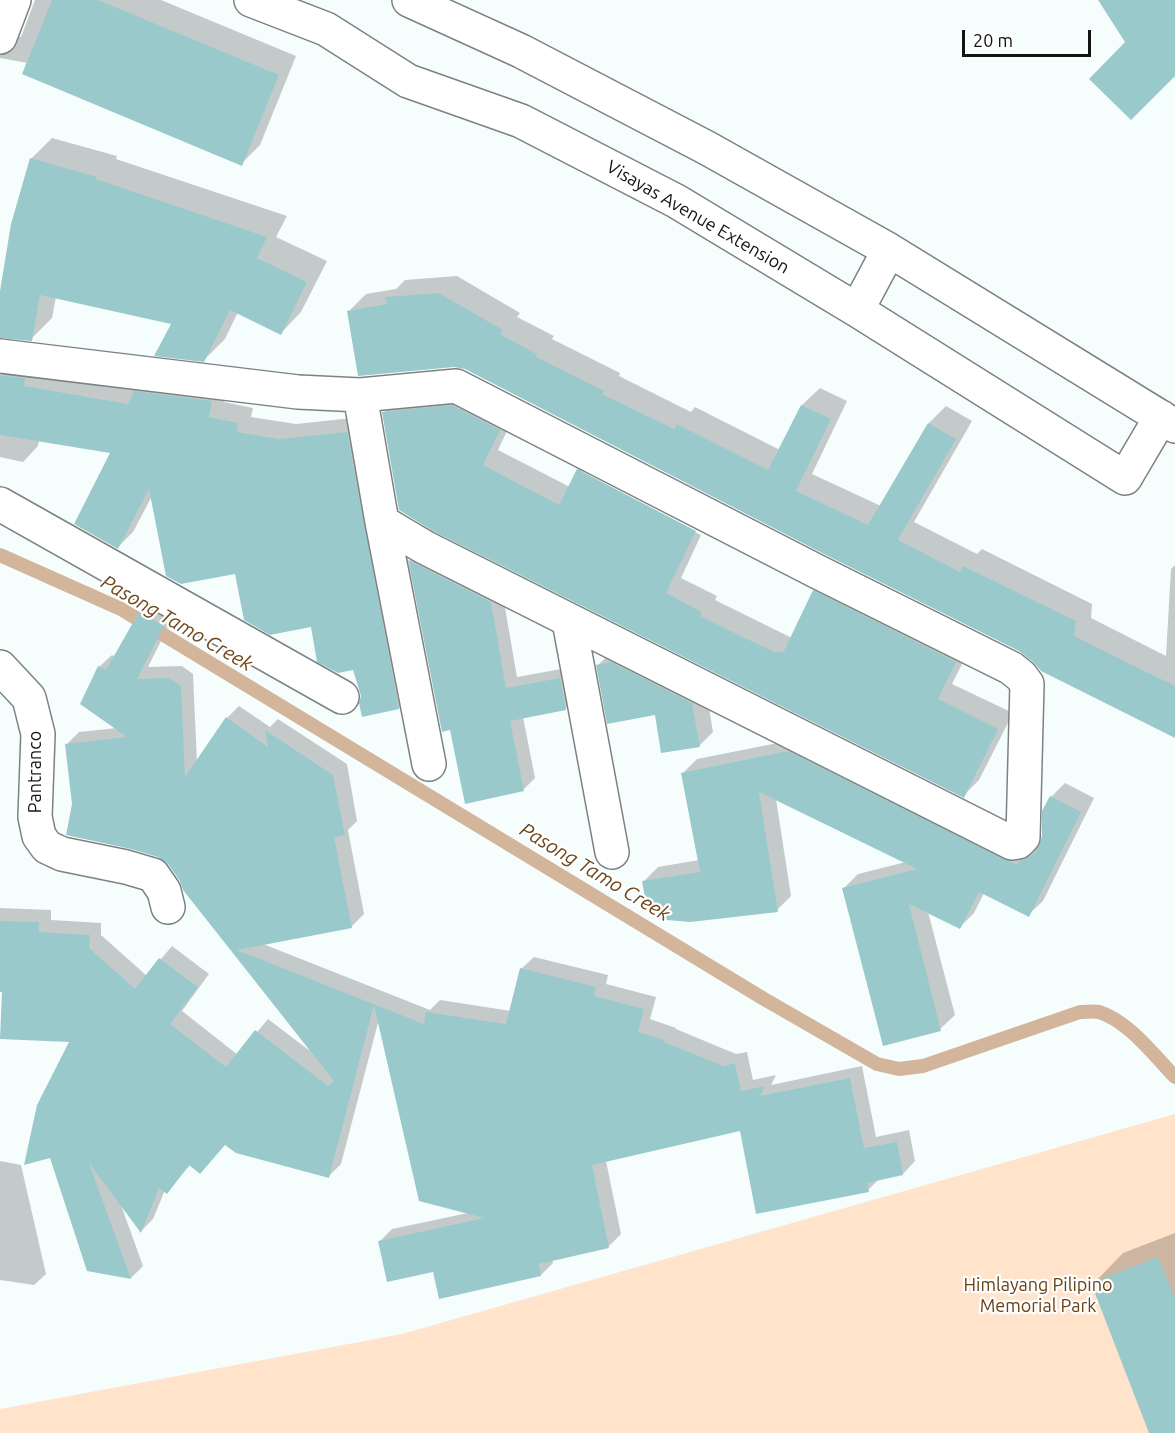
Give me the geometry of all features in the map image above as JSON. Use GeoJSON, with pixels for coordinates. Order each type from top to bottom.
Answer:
{"type":"FeatureCollection","features":[{"type":"Feature","properties":{"kind":"street"},"geometry":{"type":"LineString","coordinates":[[0,37],[14,0]]}},
{"type":"Feature","properties":{"kind":"street"},"geometry":{"type":"LineString","coordinates":[[409,0],[542,62],[707,148],[889,250],[1168,421]]}},
{"type":"Feature","properties":{"kind":"street","name":"Visayas Avenue Extension"},"geometry":{"type":"LineString","coordinates":[[261,2],[326,29],[408,81],[521,121],[676,201],[857,310],[1125,478],[1168,421]]}},
{"type":"Feature","properties":{"kind":"street"},"geometry":{"type":"LineString","coordinates":[[857,310],[889,250]]}},
{"type":"Feature","properties":{"kind":"street"},"geometry":{"type":"LineString","coordinates":[[0,356],[298,392],[360,395],[456,386],[816,571],[1011,668],[1027,684],[1023,837],[1018,842],[1012,843],[424,548],[382,522]]}},
{"type":"Feature","properties":{"kind":"street"},"geometry":{"type":"LineString","coordinates":[[360,395],[429,764]]}},
{"type":"Feature","properties":{"kind":"street"},"geometry":{"type":"LineString","coordinates":[[0,504],[342,697]]}},
{"type":"Feature","properties":{"kind":"street"},"geometry":{"type":"LineString","coordinates":[[569,621],[612,852]]}},
{"type":"Feature","properties":{"kind":"street","name":"Pantranco"},"geometry":{"type":"LineString","coordinates":[[0,667],[29,698],[38,734],[35,817],[39,836],[47,847],[62,855],[126,867],[153,875],[164,891],[168,907]]}},
{"type":"Feature","properties":{"kind":"green space","name":"Himlayang Pilipino Memorial Park"},"geometry":{"type":"Polygon","coordinates":[[[1175,1114],[1175,1433],[0,1433],[0,1409],[402,1334],[1175,1114]]]}},
{"type":"Feature","properties":{"kind":"building"},"geometry":{"type":"Polygon","coordinates":[[[52,0],[98,0],[279,75],[242,166],[22,74],[52,0]]]}},
{"type":"Feature","properties":{"kind":"building"},"geometry":{"type":"Polygon","coordinates":[[[1098,0],[1175,0],[1175,76],[1131,120],[1089,79],[1125,42],[1098,0]]]}},
{"type":"Feature","properties":{"kind":"building"},"geometry":{"type":"Polygon","coordinates":[[[30,158],[97,177],[96,179],[267,237],[257,258],[307,282],[281,335],[230,310],[204,362],[154,356],[171,324],[40,295],[32,341],[0,338],[0,291],[11,224],[30,158]]]}},
{"type":"Feature","properties":{"kind":"building"},"geometry":{"type":"Polygon","coordinates":[[[439,293],[503,330],[501,335],[537,354],[536,357],[604,391],[602,394],[674,429],[677,424],[768,470],[801,405],[831,419],[796,491],[868,525],[928,423],[956,439],[898,540],[960,572],[963,566],[1076,621],[1074,636],[1175,686],[1175,738],[1041,671],[1019,651],[824,554],[465,369],[454,367],[358,376],[347,311],[387,304],[385,297],[439,293]]]}},
{"type":"Feature","properties":{"kind":"building"},"geometry":{"type":"Polygon","coordinates":[[[0,375],[25,378],[24,386],[128,404],[134,391],[212,401],[209,417],[238,423],[237,432],[279,439],[347,432],[399,709],[362,717],[359,703],[361,696],[353,670],[338,673],[317,662],[311,627],[270,635],[244,620],[235,574],[181,584],[166,576],[149,489],[118,549],[74,524],[110,453],[0,435],[0,375]]]}},
{"type":"Feature","properties":{"kind":"building"},"geometry":{"type":"Polygon","coordinates":[[[452,405],[500,430],[483,465],[559,505],[577,469],[696,531],[666,593],[702,612],[700,616],[776,653],[778,651],[783,653],[813,590],[956,662],[938,699],[998,729],[964,798],[433,531],[399,510],[382,412],[452,405]]]}},
{"type":"Feature","properties":{"kind":"building"},"geometry":{"type":"Polygon","coordinates":[[[408,560],[491,602],[506,688],[560,678],[566,710],[510,721],[524,791],[465,804],[450,730],[442,732],[408,560]]]}},
{"type":"Feature","properties":{"kind":"building"},"geometry":{"type":"Polygon","coordinates":[[[139,612],[164,626],[137,679],[169,678],[181,686],[185,777],[226,717],[268,747],[265,730],[333,775],[345,835],[334,837],[352,928],[237,950],[424,1024],[426,1012],[506,1024],[520,968],[596,987],[594,996],[644,1009],[638,1032],[665,1040],[664,1042],[723,1066],[735,1063],[741,1091],[765,1086],[760,1096],[850,1078],[864,1148],[897,1142],[903,1175],[867,1183],[869,1192],[756,1214],[740,1131],[592,1165],[609,1248],[539,1264],[541,1276],[439,1299],[433,1272],[387,1282],[378,1241],[484,1218],[419,1201],[374,1005],[329,1178],[236,1153],[225,1145],[200,1174],[189,1165],[167,1194],[159,1188],[141,1233],[89,1163],[131,1279],[87,1271],[50,1158],[24,1165],[37,1105],[69,1042],[0,1039],[2,992],[0,992],[0,921],[39,922],[39,932],[90,935],[89,948],[135,989],[159,958],[198,987],[170,1024],[226,1067],[255,1030],[328,1086],[334,1081],[183,890],[180,881],[168,864],[158,857],[131,849],[66,835],[72,804],[65,744],[127,737],[80,704],[98,666],[106,670],[139,612]]]}},
{"type":"Feature","properties":{"kind":"building"},"geometry":{"type":"Polygon","coordinates":[[[611,662],[692,703],[700,747],[661,753],[655,715],[607,724],[596,665],[611,662]]]}},
{"type":"Feature","properties":{"kind":"building"},"geometry":{"type":"Polygon","coordinates":[[[788,751],[1017,865],[1019,861],[1031,856],[1037,850],[1042,837],[1042,811],[1050,796],[1081,812],[1029,917],[979,892],[960,929],[909,904],[941,1031],[883,1046],[842,888],[917,869],[759,792],[778,912],[690,922],[667,920],[647,910],[642,881],[700,872],[681,773],[788,751]]]}},
{"type":"Feature","properties":{"kind":"building"},"geometry":{"type":"Polygon","coordinates":[[[1158,1257],[1175,1298],[1175,1433],[1149,1433],[1091,1283],[1158,1257]]]}},
{"type":"Feature","properties":{"kind":"waterway","name":"Pasong Tamo Creek"},"geometry":{"type":"LineString","coordinates":[[0,555],[121,609],[764,999],[877,1064],[899,1069],[923,1066],[1080,1012],[1099,1012],[1109,1016],[1130,1031],[1175,1077]]}}]}
